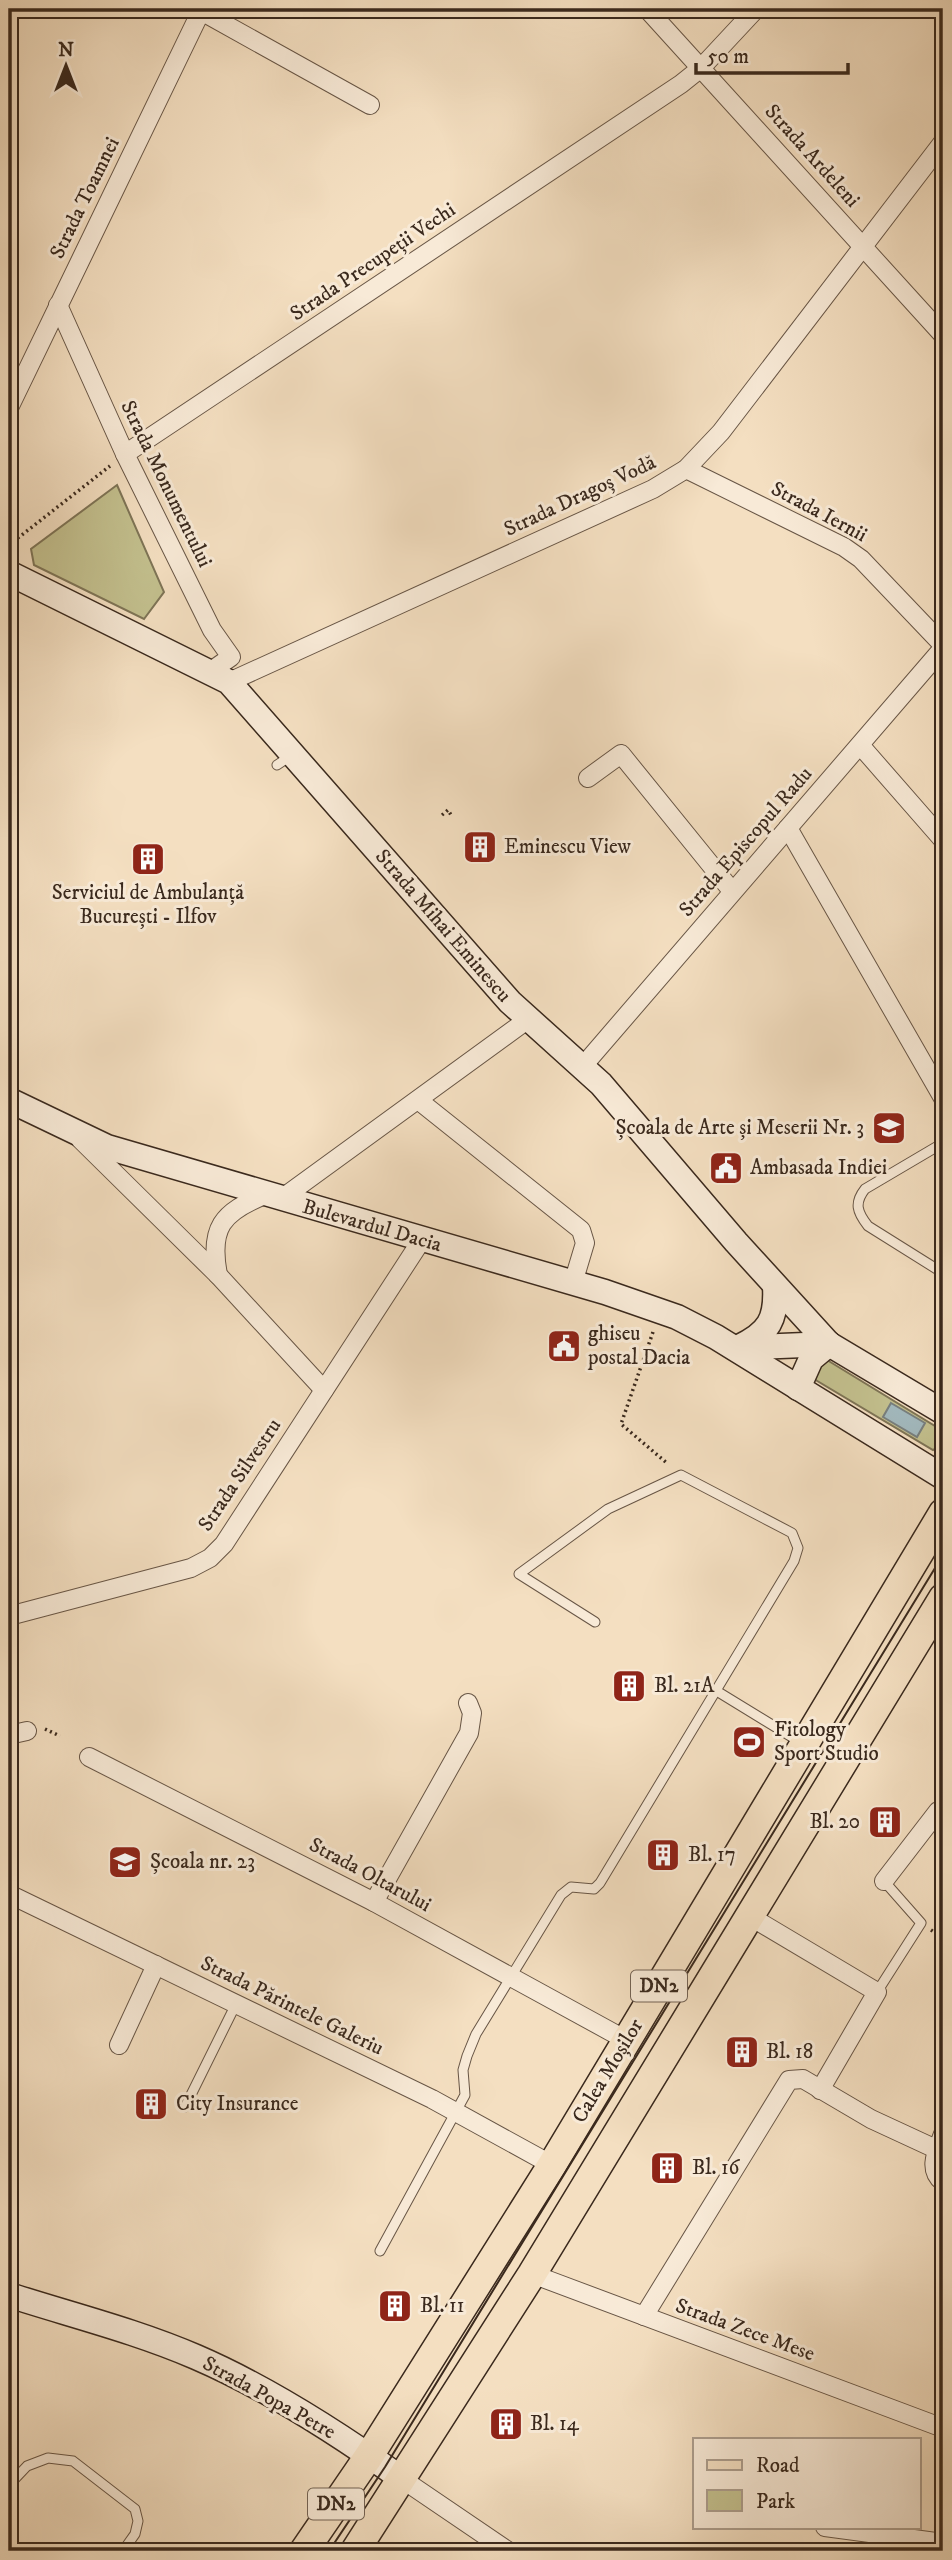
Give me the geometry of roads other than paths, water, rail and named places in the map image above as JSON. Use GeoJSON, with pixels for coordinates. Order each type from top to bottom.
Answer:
{"type":"FeatureCollection","features":[{"type":"Feature","properties":{"kind":"main road","name":"Strada Mihai Eminescu"},"geometry":{"type":"LineString","coordinates":[[9,573],[229,671],[285,760],[527,1020],[583,1066],[829,1344]]}},
{"type":"Feature","properties":{"kind":"main road","name":"Bulevardul Dacia"},"geometry":{"type":"LineString","coordinates":[[9,1100],[76,1135],[133,1156],[660,1310],[735,1349],[943,1477]]}},
{"type":"Feature","properties":{"kind":"main road"},"geometry":{"type":"LineString","coordinates":[[735,1349],[753,1340],[770,1326],[776,1305],[775,1286]]}},
{"type":"Feature","properties":{"kind":"main road"},"geometry":{"type":"LineString","coordinates":[[735,1349],[829,1344],[943,1412]]}},
{"type":"Feature","properties":{"kind":"main road"},"geometry":{"type":"LineString","coordinates":[[798,1388],[811,1359],[829,1344]]}},
{"type":"Feature","properties":{"kind":"main road","name":"Calea Moșilor"},"geometry":{"type":"LineString","coordinates":[[304,2551],[369,2456],[552,2165],[943,1513]]}},
{"type":"Feature","properties":{"kind":"main road","name":"Calea Moșilor"},"geometry":{"type":"LineString","coordinates":[[355,2551],[532,2274],[943,1598]]}},
{"type":"Feature","properties":{"kind":"main road","name":"Strada Popa Petre"},"geometry":{"type":"LineString","coordinates":[[9,2295],[195,2356],[249,2383],[402,2479]]}},
{"type":"Feature","properties":{"kind":"street","name":"Strada Ardeleni"},"geometry":{"type":"LineString","coordinates":[[647,9],[943,335]]}},
{"type":"Feature","properties":{"kind":"street","name":"Strada Precupeții Vechi"},"geometry":{"type":"LineString","coordinates":[[125,454],[701,68],[755,9]]}},
{"type":"Feature","properties":{"kind":"street"},"geometry":{"type":"LineString","coordinates":[[202,10],[370,105]]}},
{"type":"Feature","properties":{"kind":"street","name":"Strada Toamnei"},"geometry":{"type":"LineString","coordinates":[[9,408],[202,10]]}},
{"type":"Feature","properties":{"kind":"street","name":"Strada Dragoș Vodă"},"geometry":{"type":"LineString","coordinates":[[229,671],[653,489],[686,469],[720,432],[943,142]]}},
{"type":"Feature","properties":{"kind":"street","name":"Strada Monumentului"},"geometry":{"type":"LineString","coordinates":[[58,305],[125,454],[212,630],[229,671]]}},
{"type":"Feature","properties":{"kind":"street","name":"Strada Iernii"},"geometry":{"type":"LineString","coordinates":[[686,469],[844,547],[861,559],[943,646]]}},
{"type":"Feature","properties":{"kind":"street","name":"Strada Episcopul Radu"},"geometry":{"type":"LineString","coordinates":[[583,1066],[943,646]]}},
{"type":"Feature","properties":{"kind":"street"},"geometry":{"type":"LineString","coordinates":[[860,745],[943,840]]}},
{"type":"Feature","properties":{"kind":"street"},"geometry":{"type":"LineString","coordinates":[[589,778],[621,754],[732,891]]}},
{"type":"Feature","properties":{"kind":"street"},"geometry":{"type":"LineString","coordinates":[[788,828],[943,1098]]}},
{"type":"Feature","properties":{"kind":"street"},"geometry":{"type":"LineString","coordinates":[[218,1275],[215,1243],[218,1228],[235,1209],[273,1197],[418,1100],[527,1020]]}},
{"type":"Feature","properties":{"kind":"street"},"geometry":{"type":"LineString","coordinates":[[418,1100],[581,1230],[584,1242],[573,1283]]}},
{"type":"Feature","properties":{"kind":"street"},"geometry":{"type":"LineString","coordinates":[[76,1135],[218,1275],[324,1390]]}},
{"type":"Feature","properties":{"kind":"street","name":"Strada Silvestru"},"geometry":{"type":"LineString","coordinates":[[9,1616],[191,1568],[210,1558],[224,1544],[421,1241]]}},
{"type":"Feature","properties":{"kind":"street"},"geometry":{"type":"LineString","coordinates":[[374,1902],[470,1733],[472,1713],[468,1703]]}},
{"type":"Feature","properties":{"kind":"street"},"geometry":{"type":"LineString","coordinates":[[9,1735],[27,1731]]}},
{"type":"Feature","properties":{"kind":"street","name":"Strada Oltarului"},"geometry":{"type":"LineString","coordinates":[[89,1757],[374,1902],[626,2040]]}},
{"type":"Feature","properties":{"kind":"street"},"geometry":{"type":"LineString","coordinates":[[884,1881],[938,1811],[943,1809]]}},
{"type":"Feature","properties":{"kind":"street","name":"Strada Părintele Galeriu"},"geometry":{"type":"LineString","coordinates":[[9,1894],[456,2112],[552,2165]]}},
{"type":"Feature","properties":{"kind":"street"},"geometry":{"type":"LineString","coordinates":[[751,1917],[877,1992],[820,2090]]}},
{"type":"Feature","properties":{"kind":"street"},"geometry":{"type":"LineString","coordinates":[[119,2045],[156,1965]]}},
{"type":"Feature","properties":{"kind":"street"},"geometry":{"type":"LineString","coordinates":[[644,2316],[782,2087],[796,2078],[871,2119],[941,2142],[934,2171],[943,2182]]}},
{"type":"Feature","properties":{"kind":"street","name":"Strada Zece Mese"},"geometry":{"type":"LineString","coordinates":[[532,2274],[943,2428]]}},
{"type":"Feature","properties":{"kind":"street"},"geometry":{"type":"LineString","coordinates":[[402,2479],[485,2545],[508,2551]]}},
{"type":"Feature","properties":{"kind":"street"},"geometry":{"type":"LineString","coordinates":[[832,2528],[943,2543]]}},
{"type":"Feature","properties":{"kind":"lane"},"geometry":{"type":"LineString","coordinates":[[943,1143],[865,1189],[857,1202],[859,1215],[868,1226],[943,1273]]}},
{"type":"Feature","properties":{"kind":"lane"},"geometry":{"type":"LineString","coordinates":[[380,2251],[465,2095],[463,2070],[467,2056],[511,1976],[561,1895],[571,1887],[594,1889],[600,1883],[794,1561],[798,1548],[792,1533],[681,1475],[608,1509],[519,1574],[595,1622]]}},
{"type":"Feature","properties":{"kind":"lane"},"geometry":{"type":"LineString","coordinates":[[715,1690],[804,1744]]}},
{"type":"Feature","properties":{"kind":"lane"},"geometry":{"type":"LineString","coordinates":[[877,1992],[920,1923],[884,1881]]}},
{"type":"Feature","properties":{"kind":"lane"},"geometry":{"type":"LineString","coordinates":[[185,2108],[236,2004]]}},
{"type":"Feature","properties":{"kind":"lane"},"geometry":{"type":"LineString","coordinates":[[9,2485],[27,2466],[48,2458],[73,2461],[135,2509],[138,2521],[135,2534],[123,2551]]}},
{"type":"Feature","properties":{"kind":"water"},"geometry":{"type":"Polygon","coordinates":[[[891,1403],[925,1423],[917,1437],[883,1417],[891,1403]]]}},
{"type":"Feature","properties":{"kind":"tram line"},"geometry":{"type":"LineString","coordinates":[[329,2551],[385,2467],[943,1555]]}},
{"type":"Feature","properties":{"kind":"place","name":"Eminescu View"},"geometry":{"type":"Point","coordinates":[480,847]}},
{"type":"Feature","properties":{"kind":"place","name":"Serviciul de Ambulanță București - Ilfov"},"geometry":{"type":"Point","coordinates":[148,859]}},
{"type":"Feature","properties":{"kind":"place","name":"Școala de Arte și Meserii Nr. 3"},"geometry":{"type":"Point","coordinates":[889,1128]}},
{"type":"Feature","properties":{"kind":"place","name":"Ambasada Indiei"},"geometry":{"type":"Point","coordinates":[726,1168]}},
{"type":"Feature","properties":{"kind":"place","name":"ghiseu postal Dacia"},"geometry":{"type":"Point","coordinates":[564,1346]}},
{"type":"Feature","properties":{"kind":"place","name":"Bl. 21A"},"geometry":{"type":"Point","coordinates":[629,1686]}},
{"type":"Feature","properties":{"kind":"place","name":"Fitology Sport Studio"},"geometry":{"type":"Point","coordinates":[749,1742]}},
{"type":"Feature","properties":{"kind":"place","name":"Bl. 20"},"geometry":{"type":"Point","coordinates":[885,1822]}},
{"type":"Feature","properties":{"kind":"place","name":"Bl. 17"},"geometry":{"type":"Point","coordinates":[663,1855]}},
{"type":"Feature","properties":{"kind":"place","name":"Școala nr. 23"},"geometry":{"type":"Point","coordinates":[125,1862]}},
{"type":"Feature","properties":{"kind":"place","name":"Bl. 18"},"geometry":{"type":"Point","coordinates":[742,2052]}},
{"type":"Feature","properties":{"kind":"place","name":"City Insurance"},"geometry":{"type":"Point","coordinates":[151,2104]}},
{"type":"Feature","properties":{"kind":"place","name":"Bl. 16"},"geometry":{"type":"Point","coordinates":[667,2168]}},
{"type":"Feature","properties":{"kind":"place","name":"Bl. 11"},"geometry":{"type":"Point","coordinates":[395,2306]}},
{"type":"Feature","properties":{"kind":"place","name":"Bl. 14"},"geometry":{"type":"Point","coordinates":[506,2424]}}]}
